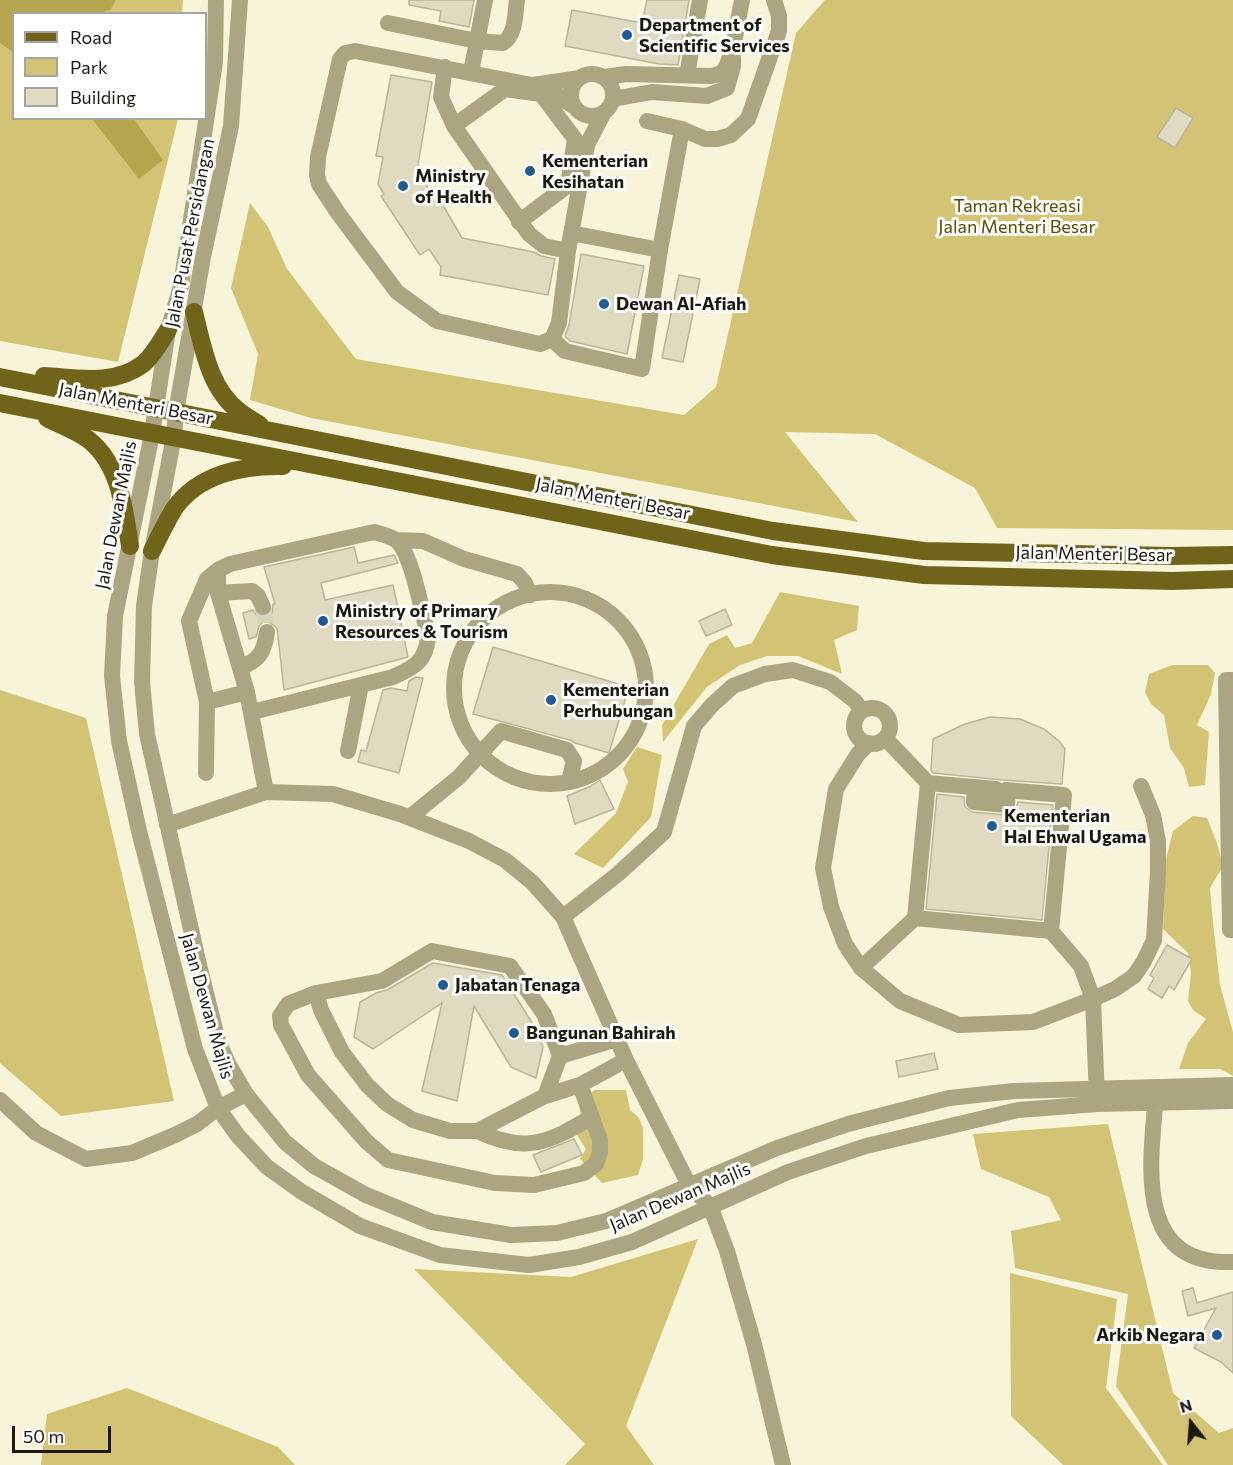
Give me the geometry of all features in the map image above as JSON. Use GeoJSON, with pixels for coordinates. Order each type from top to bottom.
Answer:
{"type":"FeatureCollection","features":[{"type":"Feature","properties":{"kind":"main road"},"geometry":{"type":"LineString","coordinates":[[194,312],[205,357],[216,383],[228,401],[240,412],[271,431]]}},
{"type":"Feature","properties":{"kind":"main road"},"geometry":{"type":"LineString","coordinates":[[0,376],[102,380],[126,373],[144,363],[168,330]]}},
{"type":"Feature","properties":{"kind":"main road","name":"Jalan Menteri Besar"},"geometry":{"type":"LineString","coordinates":[[0,376],[773,531],[924,551],[1170,556],[1233,555]]}},
{"type":"Feature","properties":{"kind":"main road","name":"Jalan Menteri Besar"},"geometry":{"type":"LineString","coordinates":[[0,403],[772,555],[924,575],[1172,581],[1233,579]]}},
{"type":"Feature","properties":{"kind":"main road"},"geometry":{"type":"LineString","coordinates":[[31,409],[88,439],[103,455],[115,475],[123,502],[130,546]]}},
{"type":"Feature","properties":{"kind":"main road"},"geometry":{"type":"LineString","coordinates":[[152,551],[175,508],[196,488],[221,474],[260,466],[330,467]]}},
{"type":"Feature","properties":{"kind":"street","name":"Jalan Pusat Persidangan"},"geometry":{"type":"LineString","coordinates":[[207,115],[215,62],[216,0]]}},
{"type":"Feature","properties":{"kind":"street","name":"Jalan Pusat Persidangan"},"geometry":{"type":"LineString","coordinates":[[174,436],[176,412],[194,312],[231,126],[240,0]]}},
{"type":"Feature","properties":{"kind":"street"},"geometry":{"type":"LineString","coordinates":[[471,72],[484,0]]}},
{"type":"Feature","properties":{"kind":"street"},"geometry":{"type":"LineString","coordinates":[[388,23],[477,41],[503,43],[510,38],[517,0]]}},
{"type":"Feature","properties":{"kind":"street"},"geometry":{"type":"LineString","coordinates":[[687,75],[700,0]]}},
{"type":"Feature","properties":{"kind":"street"},"geometry":{"type":"LineString","coordinates":[[604,77],[626,74],[711,76],[720,73],[725,69],[742,0]]}},
{"type":"Feature","properties":{"kind":"street"},"geometry":{"type":"LineString","coordinates":[[647,121],[682,129],[705,139],[717,139],[731,135],[748,119],[779,31],[779,16],[774,0]]}},
{"type":"Feature","properties":{"kind":"street"},"geometry":{"type":"LineString","coordinates":[[532,85],[596,74],[604,77],[610,83],[613,91],[609,106],[587,146],[568,251],[559,323],[552,339],[540,344],[437,321],[426,314],[397,292],[338,213],[319,184],[317,175],[318,157],[340,59],[345,53],[355,51],[532,85],[552,93],[589,116],[609,106],[652,92],[707,96],[727,88],[733,66],[733,42]]}},
{"type":"Feature","properties":{"kind":"street"},"geometry":{"type":"LineString","coordinates":[[445,67],[441,97],[454,126],[519,222],[544,246],[568,251]]}},
{"type":"Feature","properties":{"kind":"street"},"geometry":{"type":"LineString","coordinates":[[580,78],[574,84],[571,92],[587,146]]}},
{"type":"Feature","properties":{"kind":"street"},"geometry":{"type":"LineString","coordinates":[[454,126],[505,89],[541,94],[575,139],[568,185],[519,222]]}},
{"type":"Feature","properties":{"kind":"street","name":"Jalan Pusat Persidangan"},"geometry":{"type":"LineString","coordinates":[[156,408],[168,330],[181,286],[206,120]]}},
{"type":"Feature","properties":{"kind":"street"},"geometry":{"type":"LineString","coordinates":[[552,339],[565,351],[642,369],[660,250],[682,129]]}},
{"type":"Feature","properties":{"kind":"street"},"geometry":{"type":"LineString","coordinates":[[571,233],[660,250]]}},
{"type":"Feature","properties":{"kind":"street","name":"Jalan Dewan Majlis"},"geometry":{"type":"LineString","coordinates":[[156,408],[115,616],[112,676],[119,741],[139,831],[203,1073],[218,1108],[238,1136],[267,1167],[302,1192],[360,1226],[440,1255],[529,1265],[579,1257],[632,1242],[788,1172],[866,1146],[1018,1110],[1097,1096]]}},
{"type":"Feature","properties":{"kind":"street","name":"Jalan Dewan Majlis"},"geometry":{"type":"LineString","coordinates":[[174,436],[144,606],[142,682],[147,734],[218,1041],[246,1094],[285,1142],[314,1166],[366,1195],[432,1222],[511,1235],[557,1233],[606,1221],[787,1144],[848,1124],[950,1098],[1014,1091],[1097,1096],[1156,1095],[1233,1101]]}},
{"type":"Feature","properties":{"kind":"street"},"geometry":{"type":"LineString","coordinates":[[206,773],[207,702],[189,621],[207,579],[218,570],[230,564],[374,532],[396,540],[423,542],[464,559],[517,574],[525,583],[530,595]]}},
{"type":"Feature","properties":{"kind":"street"},"geometry":{"type":"LineString","coordinates":[[252,712],[393,677],[413,668],[427,648],[428,637],[410,566],[404,549],[396,540]]}},
{"type":"Feature","properties":{"kind":"street"},"geometry":{"type":"LineString","coordinates":[[218,570],[218,593],[252,712],[266,792]]}},
{"type":"Feature","properties":{"kind":"street"},"geometry":{"type":"LineString","coordinates":[[218,593],[252,591],[258,596],[263,607]]}},
{"type":"Feature","properties":{"kind":"street"},"geometry":{"type":"LineString","coordinates":[[563,593],[588,600],[611,614],[629,632],[641,656],[646,681],[645,707],[636,732],[621,753],[600,770],[576,780],[550,784],[524,781],[500,770],[480,754],[465,733],[456,708],[454,682],[459,656],[471,633],[489,614],[512,600],[530,595],[563,593]]}},
{"type":"Feature","properties":{"kind":"street"},"geometry":{"type":"LineString","coordinates":[[240,668],[255,661],[266,643],[267,632]]}},
{"type":"Feature","properties":{"kind":"street"},"geometry":{"type":"LineString","coordinates":[[563,917],[618,874],[664,832],[694,726],[733,686],[765,674],[793,670],[830,682],[855,701],[862,711]]}},
{"type":"Feature","properties":{"kind":"street"},"geometry":{"type":"LineString","coordinates":[[1233,680],[1226,680],[1230,930],[1233,930]]}},
{"type":"Feature","properties":{"kind":"street"},"geometry":{"type":"LineString","coordinates":[[348,751],[361,685]]}},
{"type":"Feature","properties":{"kind":"street"},"geometry":{"type":"LineString","coordinates":[[207,702],[247,692]]}},
{"type":"Feature","properties":{"kind":"street"},"geometry":{"type":"LineString","coordinates":[[1051,931],[1064,795],[1003,789],[1007,805],[974,802],[975,787],[928,783],[877,740],[862,741],[855,729],[857,716],[862,711],[874,708],[886,714],[890,726],[877,740],[858,754],[836,789],[823,868],[831,907],[845,944],[861,968],[900,1001],[958,1025],[1033,1022],[1115,989],[1134,976],[1154,940],[1158,842],[1153,815],[1141,786]]}},
{"type":"Feature","properties":{"kind":"street"},"geometry":{"type":"LineString","coordinates":[[410,817],[459,777],[501,731],[567,750],[574,761],[569,781]]}},
{"type":"Feature","properties":{"kind":"street"},"geometry":{"type":"LineString","coordinates":[[861,968],[915,918],[928,783]]}},
{"type":"Feature","properties":{"kind":"street"},"geometry":{"type":"LineString","coordinates":[[168,825],[266,792],[333,794],[410,817],[468,841],[505,860],[532,882],[563,917],[626,1060],[689,1185],[710,1206],[727,1251],[754,1344],[783,1465]]}},
{"type":"Feature","properties":{"kind":"street"},"geometry":{"type":"LineString","coordinates":[[915,918],[1051,931],[1081,966],[1093,999],[1097,1096]]}},
{"type":"Feature","properties":{"kind":"street"},"geometry":{"type":"LineString","coordinates":[[546,1096],[560,1056],[544,1014],[510,966],[432,951],[382,981],[316,993],[288,1004],[280,1016],[281,1025],[308,1075],[366,1141],[388,1160],[495,1183],[534,1185],[584,1173],[596,1164],[600,1152],[600,1140],[580,1085]]}},
{"type":"Feature","properties":{"kind":"street"},"geometry":{"type":"LineString","coordinates":[[316,993],[321,1010],[342,1052],[367,1085],[387,1104],[413,1120],[450,1131],[477,1131],[546,1096],[580,1085],[626,1060]]}},
{"type":"Feature","properties":{"kind":"street"},"geometry":{"type":"LineString","coordinates":[[560,1056],[617,1039]]}},
{"type":"Feature","properties":{"kind":"street"},"geometry":{"type":"LineString","coordinates":[[203,1073],[229,1065]]}},
{"type":"Feature","properties":{"kind":"street","name":"Jalan Dewan Majlis"},"geometry":{"type":"LineString","coordinates":[[1156,1095],[1233,1085]]}},
{"type":"Feature","properties":{"kind":"street"},"geometry":{"type":"LineString","coordinates":[[0,1100],[36,1133],[86,1159],[132,1153],[197,1124],[218,1108],[246,1094]]}},
{"type":"Feature","properties":{"kind":"street"},"geometry":{"type":"LineString","coordinates":[[1156,1095],[1150,1172],[1151,1194],[1158,1217],[1179,1249],[1215,1263],[1233,1262]]}},
{"type":"Feature","properties":{"kind":"street"},"geometry":{"type":"LineString","coordinates":[[477,1131],[494,1140],[515,1145],[539,1143],[564,1133],[592,1117]]}},
{"type":"Feature","properties":{"kind":"green space"},"geometry":{"type":"Polygon","coordinates":[[[0,0],[183,0],[182,12],[12,12],[12,120],[178,120],[118,362],[0,341],[0,0]]]}},
{"type":"Feature","properties":{"kind":"green space","name":"Taman Rekreasi Jalan Menteri Besar"},"geometry":{"type":"Polygon","coordinates":[[[825,0],[1233,0],[1233,530],[997,528],[975,488],[875,434],[785,432],[858,522],[311,418],[250,400],[258,354],[231,288],[250,203],[268,227],[287,269],[356,359],[684,415],[716,387],[796,33],[825,0]]]}},
{"type":"Feature","properties":{"kind":"green space"},"geometry":{"type":"Polygon","coordinates":[[[780,592],[859,606],[857,630],[834,640],[842,674],[798,656],[767,656],[740,665],[707,687],[663,742],[662,725],[709,644],[727,635],[735,648],[752,643],[780,592]]]}},
{"type":"Feature","properties":{"kind":"green space"},"geometry":{"type":"Polygon","coordinates":[[[1172,665],[1208,665],[1215,673],[1211,694],[1197,725],[1209,732],[1205,785],[1189,787],[1184,768],[1170,748],[1164,715],[1151,704],[1145,692],[1149,674],[1172,665]]]}},
{"type":"Feature","properties":{"kind":"green space"},"geometry":{"type":"Polygon","coordinates":[[[0,690],[86,718],[174,1101],[61,1116],[0,1063],[0,690]]]}},
{"type":"Feature","properties":{"kind":"green space"},"geometry":{"type":"Polygon","coordinates":[[[637,747],[662,755],[651,817],[603,868],[574,854],[616,813],[628,782],[623,769],[637,747]]]}},
{"type":"Feature","properties":{"kind":"green space"},"geometry":{"type":"Polygon","coordinates":[[[1193,816],[1207,818],[1223,866],[1210,888],[1220,985],[1233,1032],[1233,1076],[1220,1069],[1179,1069],[1188,1043],[1206,1019],[1193,1010],[1188,1001],[1191,973],[1188,953],[1163,929],[1166,859],[1173,831],[1193,816]]]}},
{"type":"Feature","properties":{"kind":"green space"},"geometry":{"type":"Polygon","coordinates":[[[595,1090],[626,1090],[630,1110],[639,1118],[643,1128],[643,1159],[638,1175],[602,1183],[580,1159],[586,1149],[577,1135],[582,1121],[578,1100],[595,1090]]]}},
{"type":"Feature","properties":{"kind":"green space"},"geometry":{"type":"Polygon","coordinates":[[[1108,1124],[1173,1393],[1219,1433],[1233,1428],[1233,1465],[1168,1465],[1116,1386],[1128,1294],[1015,1268],[1011,1231],[1061,1220],[1049,1197],[981,1169],[973,1134],[1108,1124]]]}},
{"type":"Feature","properties":{"kind":"green space"},"geometry":{"type":"Polygon","coordinates":[[[698,1239],[626,1426],[654,1465],[565,1465],[585,1444],[414,1269],[571,1277],[698,1239]]]}},
{"type":"Feature","properties":{"kind":"green space"},"geometry":{"type":"Polygon","coordinates":[[[1010,1273],[1117,1299],[1106,1388],[1163,1465],[1063,1465],[1011,1416],[1010,1273]]]}},
{"type":"Feature","properties":{"kind":"green space"},"geometry":{"type":"Polygon","coordinates":[[[127,1388],[278,1447],[295,1465],[41,1465],[47,1414],[127,1388]]]}},
{"type":"Feature","properties":{"kind":"shaded area"},"geometry":{"type":"Polygon","coordinates":[[[0,0],[116,0],[110,10],[103,12],[12,12],[12,51],[0,43],[0,0]]]}},
{"type":"Feature","properties":{"kind":"shaded area"},"geometry":{"type":"Polygon","coordinates":[[[93,120],[135,120],[163,160],[139,179],[93,120]]]}},
{"type":"Feature","properties":{"kind":"building"},"geometry":{"type":"Polygon","coordinates":[[[409,0],[474,0],[469,27],[439,21],[441,11],[409,5],[409,0]]]}},
{"type":"Feature","properties":{"kind":"building","name":"Department of Scientific Services"},"geometry":{"type":"Polygon","coordinates":[[[647,0],[689,0],[678,65],[659,64],[565,46],[572,10],[642,23],[647,0]]]}},
{"type":"Feature","properties":{"kind":"building","name":"Ministry of Health"},"geometry":{"type":"Polygon","coordinates":[[[391,75],[432,82],[418,165],[419,173],[430,191],[433,188],[462,238],[534,252],[555,259],[548,295],[440,275],[441,267],[429,249],[420,255],[381,196],[384,194],[378,184],[383,157],[376,156],[391,75]]]}},
{"type":"Feature","properties":{"kind":"building"},"geometry":{"type":"Polygon","coordinates":[[[1176,108],[1193,118],[1175,148],[1157,137],[1176,108]]]}},
{"type":"Feature","properties":{"kind":"building","name":"Dewan Al-Afiah"},"geometry":{"type":"Polygon","coordinates":[[[581,254],[644,266],[627,354],[570,341],[565,336],[569,325],[581,254]]]}},
{"type":"Feature","properties":{"kind":"building"},"geometry":{"type":"Polygon","coordinates":[[[679,275],[700,279],[683,362],[662,358],[679,275]]]}},
{"type":"Feature","properties":{"kind":"building","name":"Ministry of Primary Resources & Tourism"},"geometry":{"type":"Polygon","coordinates":[[[354,547],[358,563],[394,555],[398,563],[321,583],[325,600],[393,585],[408,657],[284,690],[277,628],[269,622],[263,622],[259,626],[256,637],[249,639],[243,613],[253,610],[256,615],[263,617],[272,613],[273,604],[275,604],[264,567],[354,547]]]}},
{"type":"Feature","properties":{"kind":"building"},"geometry":{"type":"Polygon","coordinates":[[[725,609],[732,625],[706,636],[699,621],[725,609]]]}},
{"type":"Feature","properties":{"kind":"building","name":"Kementerian Perhubungan"},"geometry":{"type":"Polygon","coordinates":[[[493,647],[629,687],[609,753],[473,714],[493,647]]]}},
{"type":"Feature","properties":{"kind":"building"},"geometry":{"type":"Polygon","coordinates":[[[416,677],[423,678],[399,773],[358,762],[361,750],[366,751],[383,690],[391,688],[407,691],[409,681],[416,677]]]}},
{"type":"Feature","properties":{"kind":"building"},"geometry":{"type":"Polygon","coordinates":[[[990,717],[1020,719],[1044,729],[1059,741],[1065,749],[1062,784],[933,773],[931,770],[933,739],[965,724],[990,717]]]}},
{"type":"Feature","properties":{"kind":"building"},"geometry":{"type":"Polygon","coordinates":[[[600,780],[614,809],[575,824],[567,796],[600,780]]]}},
{"type":"Feature","properties":{"kind":"building"},"geometry":{"type":"Polygon","coordinates":[[[937,794],[964,797],[965,807],[972,812],[1006,815],[1015,811],[1018,802],[1053,805],[1042,920],[926,909],[937,794]]]}},
{"type":"Feature","properties":{"kind":"building"},"geometry":{"type":"Polygon","coordinates":[[[1167,945],[1192,959],[1174,990],[1169,986],[1162,998],[1148,989],[1154,978],[1150,975],[1167,945]]]}},
{"type":"Feature","properties":{"kind":"building","name":"Bangunan Bahirah"},"geometry":{"type":"Polygon","coordinates":[[[433,963],[502,975],[536,1029],[543,1047],[536,1078],[511,1067],[474,1006],[457,1101],[422,1091],[442,1003],[373,1049],[354,1037],[360,1002],[387,990],[433,963]]]}},
{"type":"Feature","properties":{"kind":"building"},"geometry":{"type":"Polygon","coordinates":[[[934,1053],[938,1069],[899,1077],[896,1061],[934,1053]]]}},
{"type":"Feature","properties":{"kind":"building"},"geometry":{"type":"Polygon","coordinates":[[[574,1139],[582,1155],[541,1172],[533,1155],[574,1139]]]}},
{"type":"Feature","properties":{"kind":"building","name":"Arkib Negara"},"geometry":{"type":"Polygon","coordinates":[[[1193,1288],[1197,1303],[1233,1292],[1233,1373],[1221,1362],[1194,1348],[1216,1308],[1188,1316],[1182,1291],[1193,1288]]]}},
{"type":"Feature","properties":{"kind":"tunnel"},"geometry":{"type":"LineString","coordinates":[[263,607],[267,632]]}},
{"type":"Feature","properties":{"kind":"place","name":"Department of Scientific Services"},"geometry":{"type":"Point","coordinates":[627,35]}},
{"type":"Feature","properties":{"kind":"place","name":"Kementerian Kesihatan"},"geometry":{"type":"Point","coordinates":[530,171]}},
{"type":"Feature","properties":{"kind":"place","name":"Ministry of Health"},"geometry":{"type":"Point","coordinates":[403,186]}},
{"type":"Feature","properties":{"kind":"place","name":"Dewan Al-Afiah"},"geometry":{"type":"Point","coordinates":[604,304]}},
{"type":"Feature","properties":{"kind":"place","name":"Ministry of Primary Resources & Tourism"},"geometry":{"type":"Point","coordinates":[323,621]}},
{"type":"Feature","properties":{"kind":"place","name":"Kementerian Perhubungan"},"geometry":{"type":"Point","coordinates":[551,700]}},
{"type":"Feature","properties":{"kind":"place","name":"Kementerian Hal Ehwal Ugama"},"geometry":{"type":"Point","coordinates":[992,826]}},
{"type":"Feature","properties":{"kind":"place","name":"Jabatan Tenaga"},"geometry":{"type":"Point","coordinates":[443,985]}},
{"type":"Feature","properties":{"kind":"place","name":"Bangunan Bahirah"},"geometry":{"type":"Point","coordinates":[514,1033]}},
{"type":"Feature","properties":{"kind":"place","name":"Arkib Negara"},"geometry":{"type":"Point","coordinates":[1217,1335]}}]}
